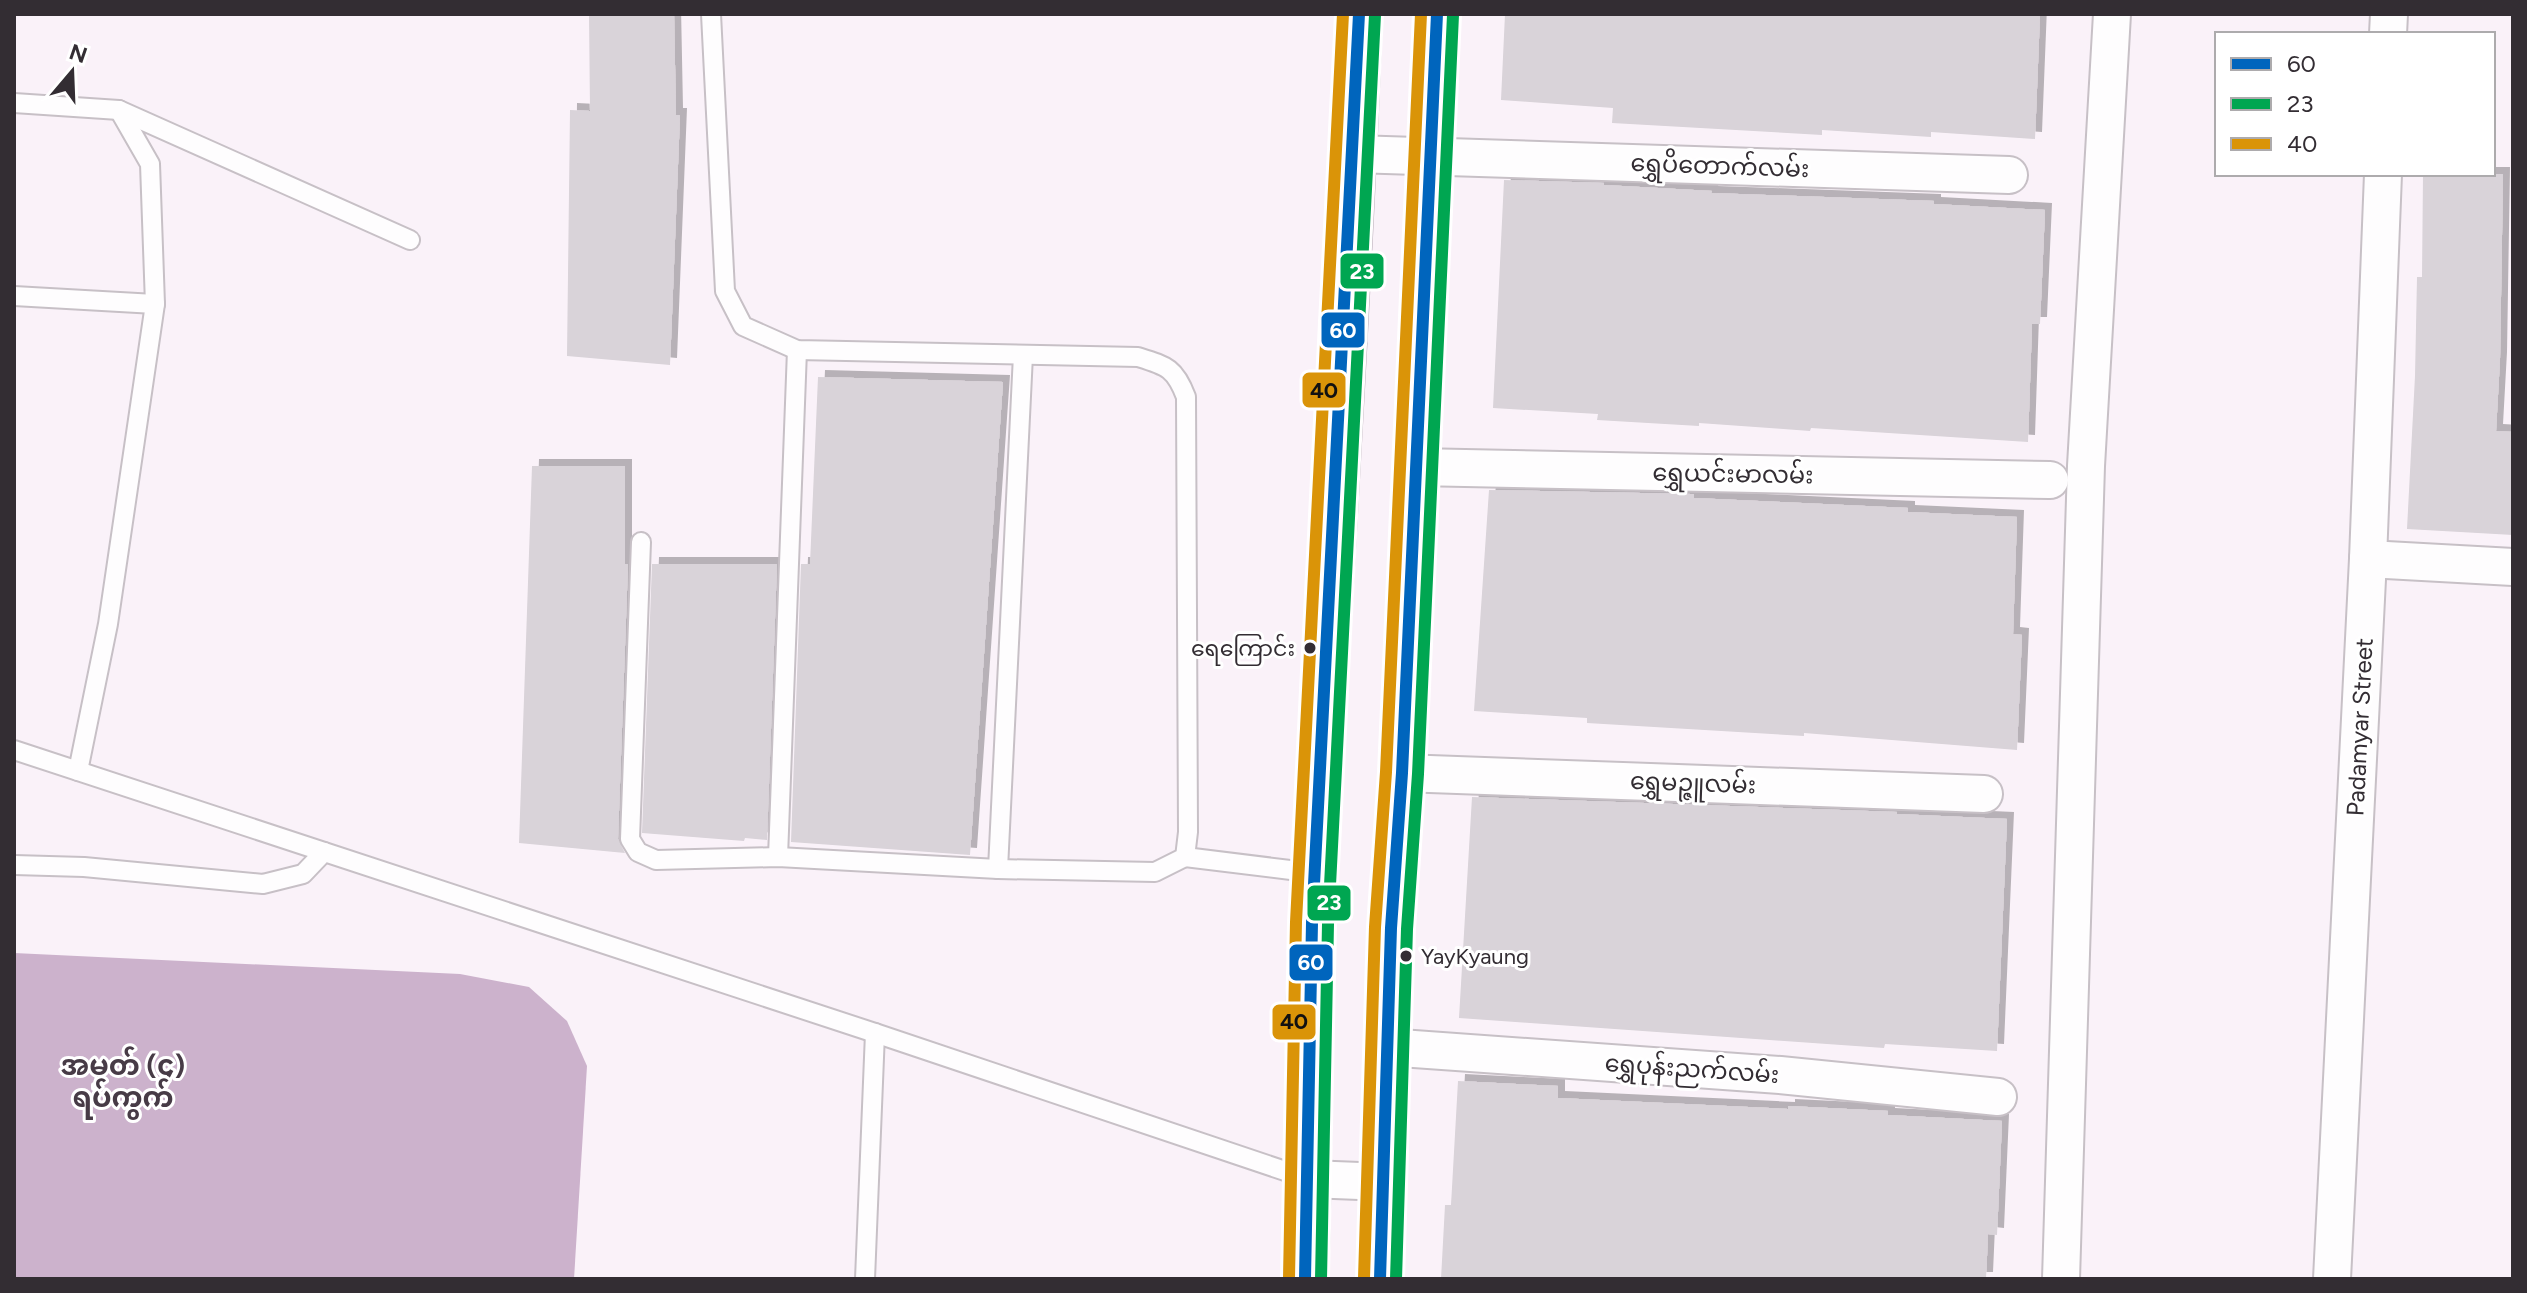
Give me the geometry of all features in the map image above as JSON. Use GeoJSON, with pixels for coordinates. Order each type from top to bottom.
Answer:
{"type":"FeatureCollection","features":[{"type":"Feature","properties":{"kind":"main road"},"geometry":{"type":"LineString","coordinates":[[1305,1279],[1312,925],[1359,14]]}},
{"type":"Feature","properties":{"kind":"main road"},"geometry":{"type":"LineString","coordinates":[[1380,1279],[1391,928],[1402,773],[1437,14]]}},
{"type":"Feature","properties":{"kind":"street"},"geometry":{"type":"LineString","coordinates":[[2061,1279],[2086,466],[2112,14]]}},
{"type":"Feature","properties":{"kind":"street","name":"ရွှေပိတောက်လမ်း"},"geometry":{"type":"LineString","coordinates":[[1354,154],[2009,175]]}},
{"type":"Feature","properties":{"kind":"street","name":"Padamyar Street"},"geometry":{"type":"LineString","coordinates":[[2332,1279],[2368,559],[2383,176]]}},
{"type":"Feature","properties":{"kind":"street","name":"ရွှေယင်းမာလမ်း"},"geometry":{"type":"LineString","coordinates":[[1416,467],[2050,480]]}},
{"type":"Feature","properties":{"kind":"street"},"geometry":{"type":"LineString","coordinates":[[2368,559],[2513,567]]}},
{"type":"Feature","properties":{"kind":"street","name":"ရွှေမဉ္ဇူလမ်း"},"geometry":{"type":"LineString","coordinates":[[1402,773],[1984,794]]}},
{"type":"Feature","properties":{"kind":"street","name":"ရွှေပုန်းညက်လမ်း"},"geometry":{"type":"LineString","coordinates":[[1386,1047],[1780,1075],[1998,1097]]}},
{"type":"Feature","properties":{"kind":"street"},"geometry":{"type":"LineString","coordinates":[[1309,1179],[1385,1182]]}},
{"type":"Feature","properties":{"kind":"lane"},"geometry":{"type":"LineString","coordinates":[[711,14],[725,291],[743,326],[797,350],[1138,357],[1160,364],[1179,378],[1186,397],[1188,832],[1185,857]]}},
{"type":"Feature","properties":{"kind":"lane"},"geometry":{"type":"LineString","coordinates":[[14,103],[119,110],[410,240]]}},
{"type":"Feature","properties":{"kind":"lane"},"geometry":{"type":"LineString","coordinates":[[78,771],[108,624],[155,304],[150,164],[119,110]]}},
{"type":"Feature","properties":{"kind":"lane"},"geometry":{"type":"LineString","coordinates":[[14,296],[155,304]]}},
{"type":"Feature","properties":{"kind":"lane"},"geometry":{"type":"LineString","coordinates":[[778,857],[797,350]]}},
{"type":"Feature","properties":{"kind":"lane"},"geometry":{"type":"LineString","coordinates":[[998,869],[1023,355]]}},
{"type":"Feature","properties":{"kind":"lane"},"geometry":{"type":"LineString","coordinates":[[641,542],[630,839],[638,852],[656,860],[778,857],[998,869],[1155,872],[1185,857],[1315,873]]}},
{"type":"Feature","properties":{"kind":"lane"},"geometry":{"type":"LineString","coordinates":[[14,750],[1309,1179]]}},
{"type":"Feature","properties":{"kind":"lane"},"geometry":{"type":"LineString","coordinates":[[14,865],[84,867],[263,884],[303,874],[324,852]]}},
{"type":"Feature","properties":{"kind":"lane"},"geometry":{"type":"LineString","coordinates":[[865,1279],[875,1033]]}},
{"type":"Feature","properties":{"kind":"shaded area"},"geometry":{"type":"Polygon","coordinates":[[[14,953],[460,974],[529,987],[567,1021],[587,1066],[574,1279],[14,1279],[14,953]]]}},
{"type":"Feature","properties":{"kind":"building"},"geometry":{"type":"Polygon","coordinates":[[[589,14],[674,14],[676,115],[680,115],[670,365],[567,356],[570,110],[590,111],[589,14]]]}},
{"type":"Feature","properties":{"kind":"building"},"geometry":{"type":"Polygon","coordinates":[[[1505,14],[2040,14],[2035,139],[1931,132],[1931,137],[1822,130],[1822,135],[1612,123],[1613,108],[1501,100],[1505,14]]]}},
{"type":"Feature","properties":{"kind":"building"},"geometry":{"type":"Polygon","coordinates":[[[2503,174],[2496,431],[2513,432],[2513,535],[2407,529],[2417,277],[2422,277],[2423,176],[2503,174]]]}},
{"type":"Feature","properties":{"kind":"building"},"geometry":{"type":"Polygon","coordinates":[[[1504,180],[1604,183],[1711,193],[1934,201],[1934,204],[2045,210],[2040,324],[2032,324],[2028,442],[1811,428],[1810,431],[1597,420],[1598,414],[1493,408],[1504,180]]]}},
{"type":"Feature","properties":{"kind":"building"},"geometry":{"type":"Polygon","coordinates":[[[818,377],[1003,382],[970,855],[791,842],[801,564],[810,564],[818,377]]]}},
{"type":"Feature","properties":{"kind":"building"},"geometry":{"type":"Polygon","coordinates":[[[532,466],[625,466],[625,564],[628,564],[618,839],[625,853],[519,843],[532,466]]]}},
{"type":"Feature","properties":{"kind":"building"},"geometry":{"type":"Polygon","coordinates":[[[1489,490],[1694,494],[1694,498],[1908,508],[1908,512],[2017,517],[2013,634],[2022,635],[2017,750],[1804,733],[1804,736],[1587,723],[1587,718],[1474,711],[1489,490]]]}},
{"type":"Feature","properties":{"kind":"building"},"geometry":{"type":"Polygon","coordinates":[[[652,564],[777,564],[767,840],[642,833],[652,564]]]}},
{"type":"Feature","properties":{"kind":"building"},"geometry":{"type":"Polygon","coordinates":[[[1472,797],[1897,812],[2007,819],[1997,1051],[1885,1044],[1884,1048],[1459,1018],[1472,797]]]}},
{"type":"Feature","properties":{"kind":"building"},"geometry":{"type":"Polygon","coordinates":[[[1458,1081],[1558,1086],[1558,1098],[1888,1111],[1888,1115],[2002,1121],[1997,1235],[1988,1234],[1986,1279],[1441,1279],[1445,1205],[1451,1205],[1458,1081]]]}},
{"type":"Feature","properties":{"kind":"transit line","name":"40"},"geometry":{"type":"LineString","coordinates":[[1289,1278],[1296,922],[1343,14]]}},
{"type":"Feature","properties":{"kind":"transit line","name":"60"},"geometry":{"type":"LineString","coordinates":[[1305,1279],[1312,923],[1359,14]]}},
{"type":"Feature","properties":{"kind":"transit line","name":"40"},"geometry":{"type":"LineString","coordinates":[[1364,1278],[1375,927],[1386,772],[1421,14]]}},
{"type":"Feature","properties":{"kind":"transit line","name":"60"},"geometry":{"type":"LineString","coordinates":[[1380,1279],[1391,928],[1402,773],[1437,14]]}},
{"type":"Feature","properties":{"kind":"transit line","name":"23"},"geometry":{"type":"LineString","coordinates":[[1321,1279],[1328,924],[1375,15]]}},
{"type":"Feature","properties":{"kind":"transit line","name":"23"},"geometry":{"type":"LineString","coordinates":[[1396,1279],[1407,929],[1418,774],[1453,15]]}},
{"type":"Feature","properties":{"kind":"place","name":"ရေကြောင်း"},"geometry":{"type":"Point","coordinates":[1310,648]}},
{"type":"Feature","properties":{"kind":"place","name":"YayKyaung"},"geometry":{"type":"Point","coordinates":[1406,956]}},
{"type":"Feature","properties":{"kind":"district","name":"အမှတ် (၄) ရပ်ကွက်"},"geometry":{"type":"Point","coordinates":[123,1081]}}]}
